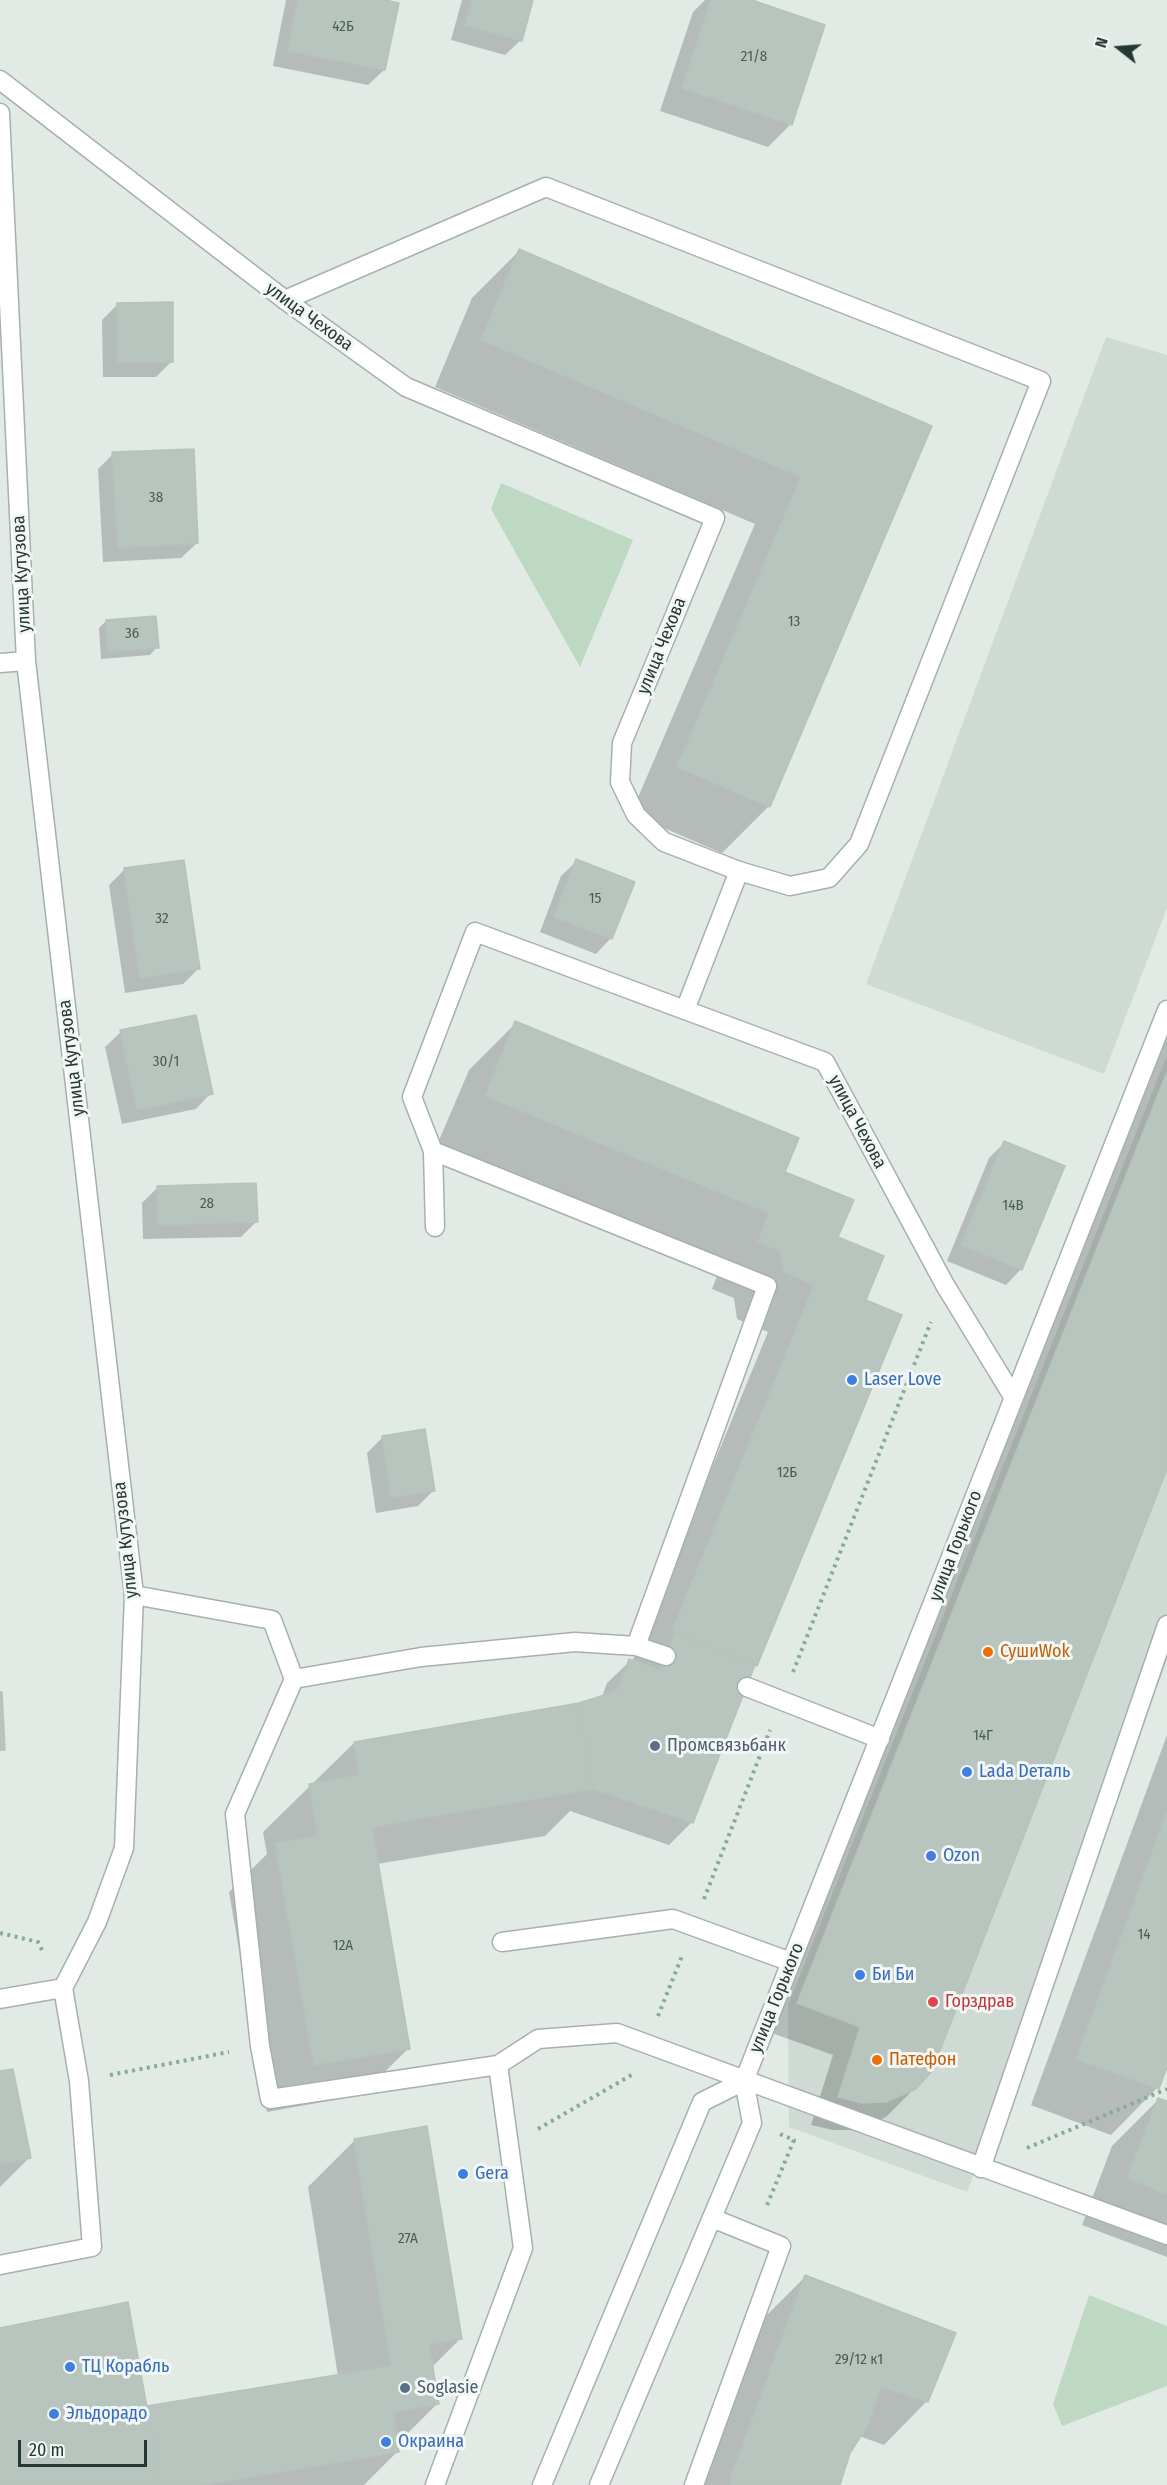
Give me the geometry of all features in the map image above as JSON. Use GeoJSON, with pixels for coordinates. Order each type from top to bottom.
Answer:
{"type":"FeatureCollection","features":[{"type":"Feature","properties":{"kind":"street","name":"улица Чехова"},"geometry":{"type":"LineString","coordinates":[[0,80],[285,300],[406,387],[715,518],[622,743],[620,782],[636,815],[664,842],[739,871]]}},
{"type":"Feature","properties":{"kind":"street","name":"улица Кутузова"},"geometry":{"type":"LineString","coordinates":[[0,113],[26,661],[134,1595],[124,1848],[97,1922],[63,1989]]}},
{"type":"Feature","properties":{"kind":"street"},"geometry":{"type":"LineString","coordinates":[[285,300],[546,187],[1041,381],[859,844],[829,878],[790,886],[739,871],[685,1010]]}},
{"type":"Feature","properties":{"kind":"street"},"geometry":{"type":"LineString","coordinates":[[0,663],[26,661]]}},
{"type":"Feature","properties":{"kind":"street","name":"улица Чехова"},"geometry":{"type":"LineString","coordinates":[[433,1151],[412,1097],[475,932],[825,1062],[945,1285],[1014,1398]]}},
{"type":"Feature","properties":{"kind":"street","name":"улица Горького"},"geometry":{"type":"LineString","coordinates":[[744,2081],[1167,1010]]}},
{"type":"Feature","properties":{"kind":"street"},"geometry":{"type":"LineString","coordinates":[[435,1227],[433,1151],[767,1286],[636,1646]]}},
{"type":"Feature","properties":{"kind":"street"},"geometry":{"type":"LineString","coordinates":[[134,1595],[272,1620],[294,1678],[235,1814],[260,2046],[270,2099],[498,2065],[538,2039],[617,2033],[1167,2235]]}},
{"type":"Feature","properties":{"kind":"street"},"geometry":{"type":"LineString","coordinates":[[981,2168],[1167,1626]]}},
{"type":"Feature","properties":{"kind":"street"},"geometry":{"type":"LineString","coordinates":[[294,1678],[421,1657],[575,1642],[636,1646],[666,1656]]}},
{"type":"Feature","properties":{"kind":"street"},"geometry":{"type":"LineString","coordinates":[[747,1687],[880,1739]]}},
{"type":"Feature","properties":{"kind":"street"},"geometry":{"type":"LineString","coordinates":[[502,1942],[673,1919],[791,1962]]}},
{"type":"Feature","properties":{"kind":"street"},"geometry":{"type":"LineString","coordinates":[[0,1999],[63,1989],[79,2081],[92,2247],[0,2265]]}},
{"type":"Feature","properties":{"kind":"street"},"geometry":{"type":"LineString","coordinates":[[435,2485],[523,2247],[498,2065]]}},
{"type":"Feature","properties":{"kind":"street"},"geometry":{"type":"LineString","coordinates":[[599,2485],[752,2122],[744,2081]]}},
{"type":"Feature","properties":{"kind":"street"},"geometry":{"type":"LineString","coordinates":[[542,2485],[702,2102],[744,2081]]}},
{"type":"Feature","properties":{"kind":"street"},"geometry":{"type":"LineString","coordinates":[[694,2485],[781,2246],[712,2218]]}},
{"type":"Feature","properties":{"kind":"path"},"geometry":{"type":"LineString","coordinates":[[0,1933],[38,1942],[63,1989]]}},
{"type":"Feature","properties":{"kind":"path"},"geometry":{"type":"LineString","coordinates":[[79,2081],[260,2046]]}},
{"type":"Feature","properties":{"kind":"path"},"geometry":{"type":"LineString","coordinates":[[509,2146],[635,2074]]}},
{"type":"Feature","properties":{"kind":"path"},"geometry":{"type":"LineString","coordinates":[[981,2168],[1167,2089]]}},
{"type":"Feature","properties":{"kind":"shaded area"},"geometry":{"type":"Polygon","coordinates":[[[1106,337],[1167,355],[1167,908],[1104,1074],[866,984],[1106,337]]]}},
{"type":"Feature","properties":{"kind":"shaded area"},"geometry":{"type":"Polygon","coordinates":[[[1167,1055],[1167,1661],[967,2192],[789,2127],[788,2005],[1167,1055]]]}},
{"type":"Feature","properties":{"kind":"green space"},"geometry":{"type":"Polygon","coordinates":[[[501,483],[633,540],[580,667],[491,509],[501,483]]]}},
{"type":"Feature","properties":{"kind":"green space"},"geometry":{"type":"Polygon","coordinates":[[[1089,2295],[1167,2326],[1167,2386],[1062,2426],[1053,2404],[1089,2295]]]}},
{"type":"Feature","properties":{"kind":"building"},"geometry":{"type":"Polygon","coordinates":[[[298,0],[385,0],[399,3],[385,70],[288,51],[298,0]]]}},
{"type":"Feature","properties":{"kind":"building"},"geometry":{"type":"Polygon","coordinates":[[[472,0],[533,0],[522,41],[465,25],[472,0]]]}},
{"type":"Feature","properties":{"kind":"building"},"geometry":{"type":"Polygon","coordinates":[[[711,0],[752,0],[825,25],[792,125],[682,88],[711,0]]]}},
{"type":"Feature","properties":{"kind":"building"},"geometry":{"type":"Polygon","coordinates":[[[519,249],[932,426],[770,807],[677,767],[801,477],[481,340],[519,249]]]}},
{"type":"Feature","properties":{"kind":"building"},"geometry":{"type":"Polygon","coordinates":[[[173,302],[173,362],[117,363],[117,303],[173,302]]]}},
{"type":"Feature","properties":{"kind":"building"},"geometry":{"type":"Polygon","coordinates":[[[194,449],[198,543],[118,548],[112,452],[194,449]]]}},
{"type":"Feature","properties":{"kind":"building"},"geometry":{"type":"Polygon","coordinates":[[[156,616],[159,648],[108,652],[106,620],[156,616]]]}},
{"type":"Feature","properties":{"kind":"building"},"geometry":{"type":"Polygon","coordinates":[[[576,859],[635,882],[612,939],[554,917],[576,859]]]}},
{"type":"Feature","properties":{"kind":"building"},"geometry":{"type":"Polygon","coordinates":[[[184,860],[200,969],[140,978],[124,868],[184,860]]]}},
{"type":"Feature","properties":{"kind":"building"},"geometry":{"type":"Polygon","coordinates":[[[196,1015],[213,1094],[137,1110],[120,1030],[196,1015]]]}},
{"type":"Feature","properties":{"kind":"building"},"geometry":{"type":"Polygon","coordinates":[[[515,1021],[799,1138],[785,1172],[854,1200],[838,1237],[884,1256],[866,1300],[902,1315],[757,1666],[672,1631],[814,1285],[784,1272],[780,1251],[758,1242],[769,1213],[485,1096],[515,1021]]]}},
{"type":"Feature","properties":{"kind":"building"},"geometry":{"type":"Polygon","coordinates":[[[1167,1072],[1167,1469],[932,2071],[916,2089],[886,2102],[862,2103],[838,2097],[860,2027],[797,2003],[1167,1072]]]}},
{"type":"Feature","properties":{"kind":"building"},"geometry":{"type":"Polygon","coordinates":[[[1004,1141],[1065,1166],[1022,1270],[961,1245],[1004,1141]]]}},
{"type":"Feature","properties":{"kind":"building"},"geometry":{"type":"Polygon","coordinates":[[[256,1183],[258,1222],[158,1225],[157,1186],[256,1183]]]}},
{"type":"Feature","properties":{"kind":"building"},"geometry":{"type":"Polygon","coordinates":[[[425,1429],[435,1491],[391,1498],[382,1436],[425,1429]]]}},
{"type":"Feature","properties":{"kind":"building","name":"Промсвязьбанк"},"geometry":{"type":"Polygon","coordinates":[[[675,1633],[755,1665],[693,1823],[593,1789],[579,1703],[617,1691],[629,1659],[660,1670],[675,1633]]]}},
{"type":"Feature","properties":{"kind":"building"},"geometry":{"type":"Polygon","coordinates":[[[0,1692],[2,1692],[5,1750],[0,1750],[0,1692]]]}},
{"type":"Feature","properties":{"kind":"building"},"geometry":{"type":"Polygon","coordinates":[[[579,1703],[593,1789],[372,1827],[410,2049],[314,2065],[275,1843],[318,1836],[309,1784],[359,1775],[354,1742],[579,1703]]]}},
{"type":"Feature","properties":{"kind":"building"},"geometry":{"type":"Polygon","coordinates":[[[1167,1812],[1167,2067],[1159,2089],[1076,2059],[1167,1812]]]}},
{"type":"Feature","properties":{"kind":"building"},"geometry":{"type":"Polygon","coordinates":[[[13,2069],[31,2158],[0,2164],[0,2071],[13,2069]]]}},
{"type":"Feature","properties":{"kind":"building"},"geometry":{"type":"Polygon","coordinates":[[[1158,2098],[1167,2101],[1167,2194],[1127,2178],[1158,2098]]]}},
{"type":"Feature","properties":{"kind":"building"},"geometry":{"type":"Polygon","coordinates":[[[427,2126],[462,2339],[429,2344],[439,2404],[393,2412],[399,2452],[202,2485],[161,2485],[147,2406],[391,2366],[354,2139],[427,2126]]]}},
{"type":"Feature","properties":{"kind":"building"},"geometry":{"type":"Polygon","coordinates":[[[805,2275],[956,2333],[928,2402],[881,2387],[868,2425],[850,2453],[840,2485],[731,2485],[731,2477],[805,2275]]]}},
{"type":"Feature","properties":{"kind":"building","name":"ТЦ Корабль"},"geometry":{"type":"Polygon","coordinates":[[[128,2302],[161,2485],[0,2485],[0,2328],[128,2302]]]}},
{"type":"Feature","properties":{"kind":"place","name":"Laser Love"},"geometry":{"type":"Point","coordinates":[852,1380]}},
{"type":"Feature","properties":{"kind":"place","name":"СушиWok"},"geometry":{"type":"Point","coordinates":[988,1652]}},
{"type":"Feature","properties":{"kind":"place","name":"Промсвязьбанк"},"geometry":{"type":"Point","coordinates":[655,1746]}},
{"type":"Feature","properties":{"kind":"place","name":"Lada Dеталь"},"geometry":{"type":"Point","coordinates":[967,1772]}},
{"type":"Feature","properties":{"kind":"place","name":"Ozon"},"geometry":{"type":"Point","coordinates":[931,1856]}},
{"type":"Feature","properties":{"kind":"place","name":"Би Би"},"geometry":{"type":"Point","coordinates":[860,1975]}},
{"type":"Feature","properties":{"kind":"place","name":"Горздрав"},"geometry":{"type":"Point","coordinates":[933,2002]}},
{"type":"Feature","properties":{"kind":"place","name":"Патефон"},"geometry":{"type":"Point","coordinates":[877,2060]}},
{"type":"Feature","properties":{"kind":"place","name":"Gera"},"geometry":{"type":"Point","coordinates":[463,2174]}},
{"type":"Feature","properties":{"kind":"place","name":"ТЦ Корабль"},"geometry":{"type":"Point","coordinates":[70,2367]}},
{"type":"Feature","properties":{"kind":"place","name":"Soglasie"},"geometry":{"type":"Point","coordinates":[405,2388]}},
{"type":"Feature","properties":{"kind":"place","name":"Эльдорадо"},"geometry":{"type":"Point","coordinates":[54,2414]}},
{"type":"Feature","properties":{"kind":"place","name":"Окраина"},"geometry":{"type":"Point","coordinates":[386,2442]}}]}
